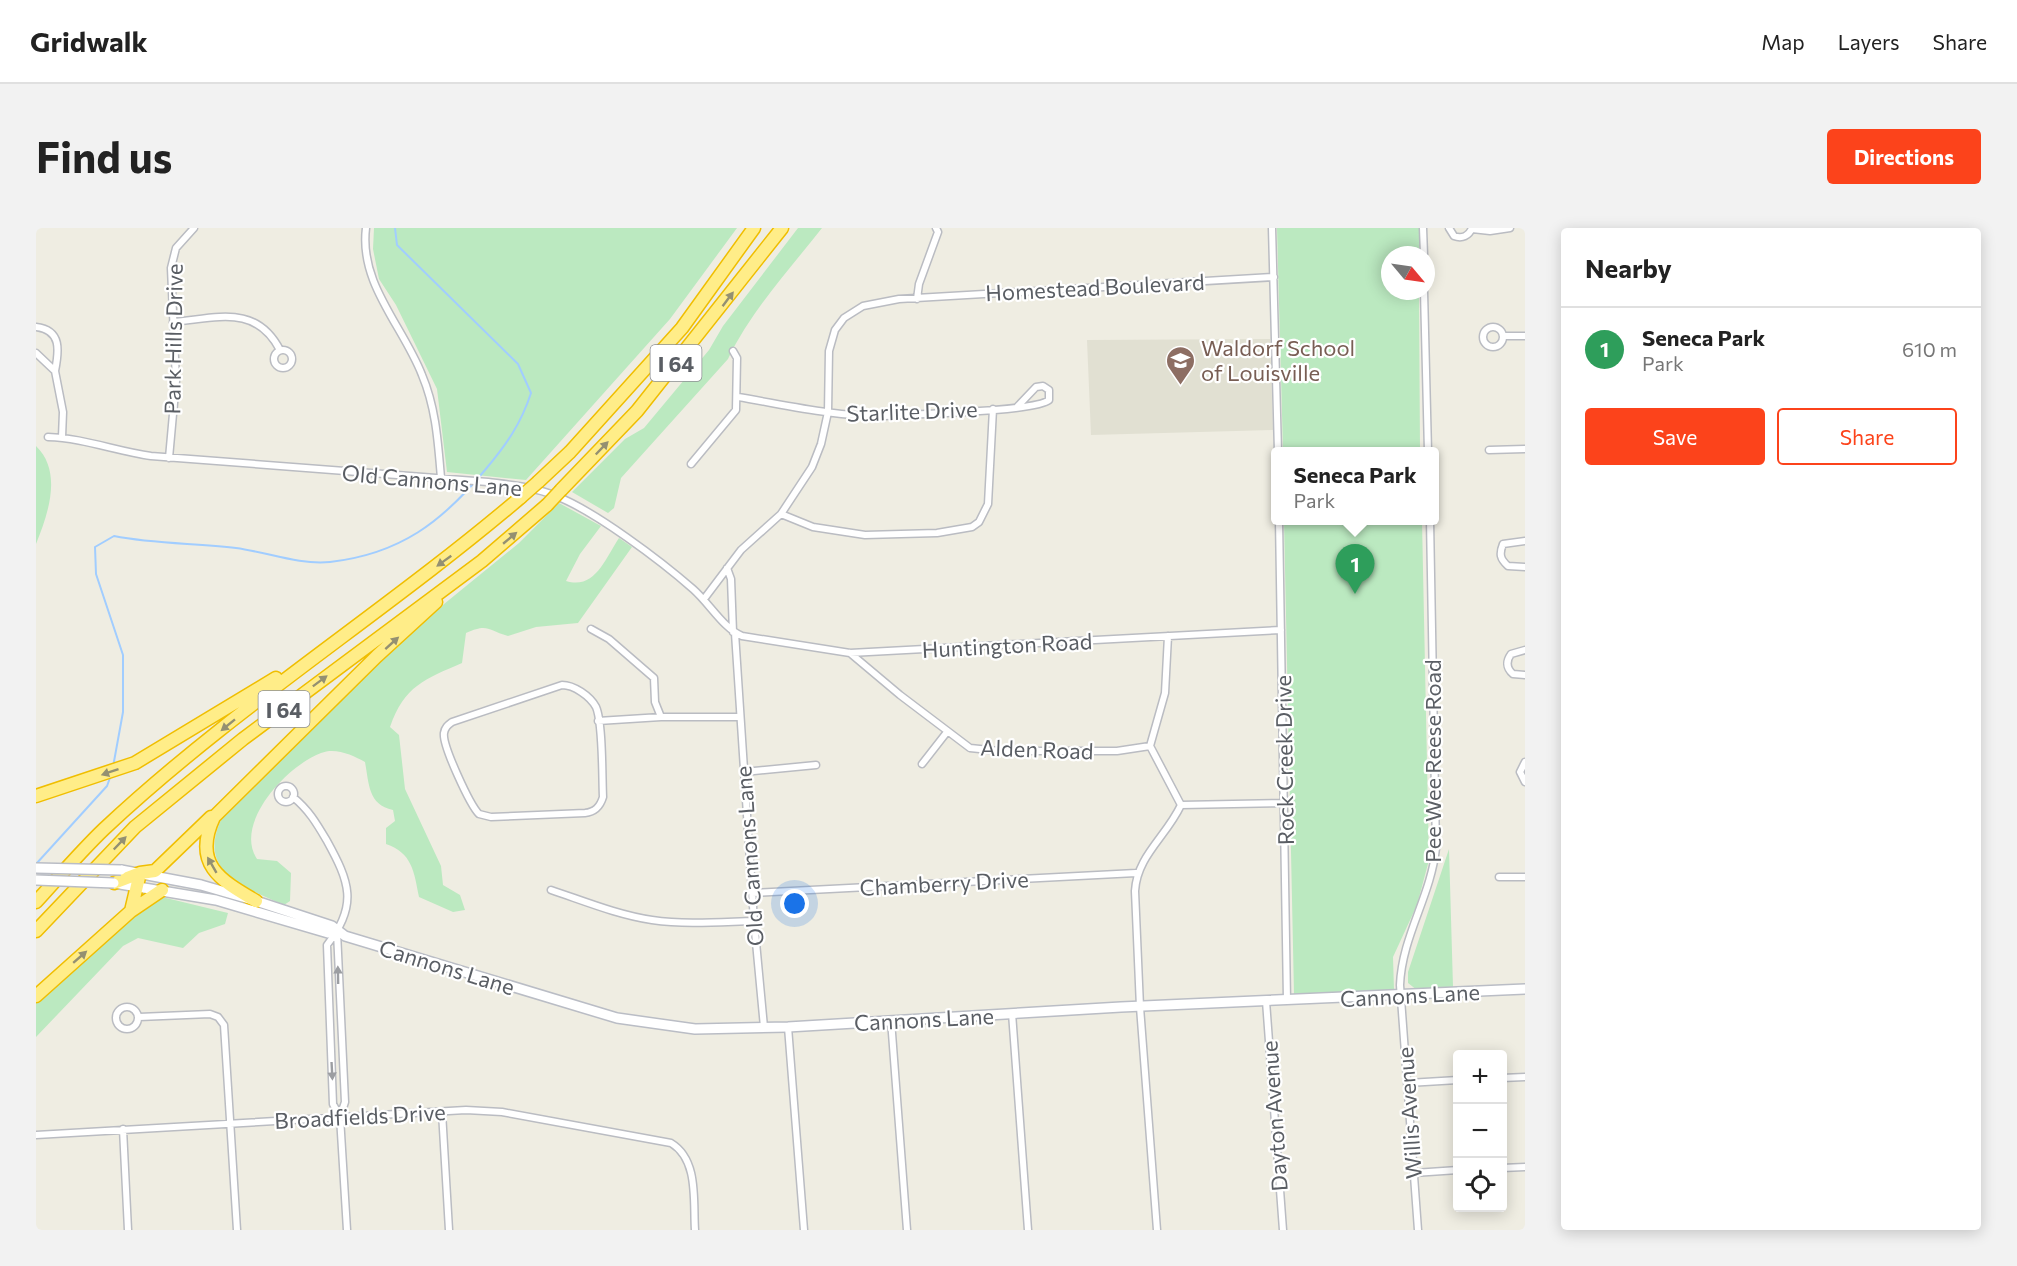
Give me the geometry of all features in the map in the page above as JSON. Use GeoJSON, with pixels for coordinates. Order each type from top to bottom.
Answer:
{"type":"FeatureCollection","features":[{"type":"Feature","properties":{"kind":"highway","name":"I 64"},"geometry":{"type":"LineString","coordinates":[[36,902],[104,829],[248,709],[340,637],[461,548],[570,452],[682,328],[754,228]]}},
{"type":"Feature","properties":{"kind":"highway","name":"I 64"},"geometry":{"type":"LineString","coordinates":[[36,931],[144,820],[243,739],[482,561],[547,505],[637,411],[720,310],[782,228]]}},
{"type":"Feature","properties":{"kind":"highway"},"geometry":{"type":"LineString","coordinates":[[114,883],[140,873],[155,871],[377,656],[482,561]]}},
{"type":"Feature","properties":{"kind":"highway"},"geometry":{"type":"LineString","coordinates":[[36,795],[135,763],[245,698],[340,637]]}},
{"type":"Feature","properties":{"kind":"highway"},"geometry":{"type":"LineString","coordinates":[[219,810],[209,828],[207,857],[224,882],[257,904]]}},
{"type":"Feature","properties":{"kind":"highway"},"geometry":{"type":"LineString","coordinates":[[131,911],[140,873]]}},
{"type":"Feature","properties":{"kind":"highway"},"geometry":{"type":"LineString","coordinates":[[36,996],[131,911],[162,890]]}},
{"type":"Feature","properties":{"kind":"main road","name":"Cannons Lane"},"geometry":{"type":"LineString","coordinates":[[36,868],[64,866],[121,870],[201,885],[332,926],[337,932],[617,1018],[695,1029],[788,1027],[1140,1007],[1525,989]]}},
{"type":"Feature","properties":{"kind":"main road","name":"Cannons Lane"},"geometry":{"type":"LineString","coordinates":[[36,880],[114,883],[257,904]]}},
{"type":"Feature","properties":{"kind":"street","name":"Park Hills Drive"},"geometry":{"type":"LineString","coordinates":[[169,458],[176,381],[171,279],[173,255],[180,242],[194,228]]}},
{"type":"Feature","properties":{"kind":"street"},"geometry":{"type":"LineString","coordinates":[[366,228],[365,252],[374,284],[412,351],[427,389],[436,428],[441,478]]}},
{"type":"Feature","properties":{"kind":"street"},"geometry":{"type":"LineString","coordinates":[[1272,228],[1278,447]]}},
{"type":"Feature","properties":{"kind":"street"},"geometry":{"type":"LineString","coordinates":[[1423,228],[1424,246]]}},
{"type":"Feature","properties":{"kind":"street"},"geometry":{"type":"LineString","coordinates":[[1449,228],[1454,236],[1461,238],[1468,235],[1472,228],[1490,231],[1510,228]]}},
{"type":"Feature","properties":{"kind":"street"},"geometry":{"type":"LineString","coordinates":[[916,299],[938,229]]}},
{"type":"Feature","properties":{"kind":"street","name":"Homestead Boulevard"},"geometry":{"type":"LineString","coordinates":[[704,599],[741,550],[781,514],[812,468],[821,444],[828,412],[829,351],[832,336],[839,324],[856,309],[870,303],[916,299],[1274,277]]}},
{"type":"Feature","properties":{"kind":"street"},"geometry":{"type":"LineString","coordinates":[[1424,300],[1428,447]]}},
{"type":"Feature","properties":{"kind":"street"},"geometry":{"type":"LineString","coordinates":[[173,322],[237,318],[253,321],[268,330],[280,350]]}},
{"type":"Feature","properties":{"kind":"street"},"geometry":{"type":"LineString","coordinates":[[36,327],[43,328],[55,336],[59,345],[55,371],[63,412],[62,437]]}},
{"type":"Feature","properties":{"kind":"street"},"geometry":{"type":"LineString","coordinates":[[1503,336],[1525,336]]}},
{"type":"Feature","properties":{"kind":"street"},"geometry":{"type":"LineString","coordinates":[[691,464],[734,414],[738,397],[737,358],[733,351]]}},
{"type":"Feature","properties":{"kind":"street"},"geometry":{"type":"LineString","coordinates":[[36,352],[55,371]]}},
{"type":"Feature","properties":{"kind":"street","name":"Starlite Drive"},"geometry":{"type":"LineString","coordinates":[[738,397],[828,412],[870,416],[1017,407],[1046,403],[1051,393],[1043,386],[1036,387],[1017,407]]}},
{"type":"Feature","properties":{"kind":"street"},"geometry":{"type":"LineString","coordinates":[[781,514],[813,527],[866,535],[937,533],[972,527],[985,513],[988,504],[993,409]]}},
{"type":"Feature","properties":{"kind":"street","name":"Old Cannons Lane"},"geometry":{"type":"LineString","coordinates":[[48,437],[62,437],[133,454],[169,458],[441,478],[533,488],[563,499],[599,519],[704,599],[734,633],[754,921],[764,1027]]}},
{"type":"Feature","properties":{"kind":"street"},"geometry":{"type":"LineString","coordinates":[[1489,450],[1525,449]]}},
{"type":"Feature","properties":{"kind":"street","name":"Rock Creek Drive"},"geometry":{"type":"LineString","coordinates":[[1279,525],[1287,1000]]}},
{"type":"Feature","properties":{"kind":"street","name":"Pee Wee Reese Road"},"geometry":{"type":"LineString","coordinates":[[1400,996],[1402,956],[1430,883],[1436,848],[1430,525]]}},
{"type":"Feature","properties":{"kind":"street"},"geometry":{"type":"LineString","coordinates":[[1525,541],[1503,544],[1500,552],[1501,560],[1508,566],[1525,567]]}},
{"type":"Feature","properties":{"kind":"street"},"geometry":{"type":"LineString","coordinates":[[727,568],[731,579],[734,633]]}},
{"type":"Feature","properties":{"kind":"street"},"geometry":{"type":"LineString","coordinates":[[591,629],[609,639],[654,678],[655,702],[661,717]]}},
{"type":"Feature","properties":{"kind":"street","name":"Huntington Road"},"geometry":{"type":"LineString","coordinates":[[734,633],[850,653],[1281,630]]}},
{"type":"Feature","properties":{"kind":"street"},"geometry":{"type":"LineString","coordinates":[[1167,636],[1165,693],[1150,746],[1180,806]]}},
{"type":"Feature","properties":{"kind":"street"},"geometry":{"type":"LineString","coordinates":[[1525,650],[1511,654],[1507,662],[1507,667],[1513,674],[1525,675]]}},
{"type":"Feature","properties":{"kind":"street","name":"Alden Road"},"geometry":{"type":"LineString","coordinates":[[850,653],[947,732],[970,747],[999,751],[1117,751],[1150,746]]}},
{"type":"Feature","properties":{"kind":"street"},"geometry":{"type":"LineString","coordinates":[[562,685],[571,686],[591,700],[597,711],[598,722],[603,797],[598,807],[585,813],[491,817],[479,814],[444,737],[446,728],[453,722],[562,685]]}},
{"type":"Feature","properties":{"kind":"street"},"geometry":{"type":"LineString","coordinates":[[598,722],[661,717],[740,717]]}},
{"type":"Feature","properties":{"kind":"street"},"geometry":{"type":"LineString","coordinates":[[922,764],[947,732]]}},
{"type":"Feature","properties":{"kind":"street"},"geometry":{"type":"LineString","coordinates":[[1525,762],[1520,772],[1525,782]]}},
{"type":"Feature","properties":{"kind":"street"},"geometry":{"type":"LineString","coordinates":[[744,772],[816,765]]}},
{"type":"Feature","properties":{"kind":"street"},"geometry":{"type":"LineString","coordinates":[[293,797],[308,809],[345,874],[348,886],[346,905],[337,932],[327,945],[333,1104],[340,1117]]}},
{"type":"Feature","properties":{"kind":"street"},"geometry":{"type":"LineString","coordinates":[[1180,806],[1284,803]]}},
{"type":"Feature","properties":{"kind":"street"},"geometry":{"type":"LineString","coordinates":[[1157,1230],[1140,1007],[1136,873],[1173,822],[1180,806]]}},
{"type":"Feature","properties":{"kind":"street","name":"Chamberry Drive"},"geometry":{"type":"LineString","coordinates":[[752,893],[1136,873]]}},
{"type":"Feature","properties":{"kind":"street"},"geometry":{"type":"LineString","coordinates":[[1499,877],[1525,877]]}},
{"type":"Feature","properties":{"kind":"street"},"geometry":{"type":"LineString","coordinates":[[551,890],[617,912],[652,920],[689,923],[754,921]]}},
{"type":"Feature","properties":{"kind":"street"},"geometry":{"type":"LineString","coordinates":[[337,932],[345,1102],[340,1117],[347,1230]]}},
{"type":"Feature","properties":{"kind":"street"},"geometry":{"type":"LineString","coordinates":[[328,997],[339,996]]}},
{"type":"Feature","properties":{"kind":"street","name":"Willis Avenue"},"geometry":{"type":"LineString","coordinates":[[1400,996],[1418,1230]]}},
{"type":"Feature","properties":{"kind":"street","name":"Dayton Avenue"},"geometry":{"type":"LineString","coordinates":[[1266,1001],[1283,1230]]}},
{"type":"Feature","properties":{"kind":"street"},"geometry":{"type":"LineString","coordinates":[[139,1017],[210,1014],[218,1017],[225,1027],[237,1230]]}},
{"type":"Feature","properties":{"kind":"street"},"geometry":{"type":"LineString","coordinates":[[1012,1014],[1028,1230]]}},
{"type":"Feature","properties":{"kind":"street"},"geometry":{"type":"LineString","coordinates":[[891,1020],[907,1230]]}},
{"type":"Feature","properties":{"kind":"street"},"geometry":{"type":"LineString","coordinates":[[788,1027],[804,1230]]}},
{"type":"Feature","properties":{"kind":"street"},"geometry":{"type":"LineString","coordinates":[[331,1047],[342,1046]]}},
{"type":"Feature","properties":{"kind":"street"},"geometry":{"type":"LineString","coordinates":[[1507,1078],[1525,1077]]}},
{"type":"Feature","properties":{"kind":"street"},"geometry":{"type":"LineString","coordinates":[[1408,1083],[1453,1080]]}},
{"type":"Feature","properties":{"kind":"street"},"geometry":{"type":"LineString","coordinates":[[442,1112],[449,1230]]}},
{"type":"Feature","properties":{"kind":"street","name":"Broadfields Drive"},"geometry":{"type":"LineString","coordinates":[[36,1135],[340,1117],[442,1112],[502,1112],[662,1139],[679,1149],[691,1169],[695,1230]]}},
{"type":"Feature","properties":{"kind":"street"},"geometry":{"type":"LineString","coordinates":[[123,1129],[128,1230]]}},
{"type":"Feature","properties":{"kind":"street"},"geometry":{"type":"LineString","coordinates":[[1507,1168],[1525,1167]]}},
{"type":"Feature","properties":{"kind":"street"},"geometry":{"type":"LineString","coordinates":[[1414,1173],[1453,1170]]}},
{"type":"Feature","properties":{"kind":"shaded area","name":"Waldorf School of Louisville"},"geometry":{"type":"Polygon","coordinates":[[[1270,339],[1273,430],[1091,435],[1087,340],[1270,339]]]}},
{"type":"Feature","properties":{"kind":"green space"},"geometry":{"type":"Polygon","coordinates":[[[374,228],[737,228],[670,319],[526,480],[447,472],[437,389],[396,305],[379,279],[373,249],[374,228]]]}},
{"type":"Feature","properties":{"kind":"green space"},"geometry":{"type":"Polygon","coordinates":[[[798,228],[822,228],[759,308],[728,359],[621,478],[614,508],[608,513],[572,492],[625,439],[644,428],[709,350],[723,326],[798,228]]]}},
{"type":"Feature","properties":{"kind":"green space"},"geometry":{"type":"Polygon","coordinates":[[[1277,228],[1420,228],[1419,246],[1381,246],[1381,300],[1419,300],[1420,447],[1283,447],[1277,228]]]}},
{"type":"Feature","properties":{"kind":"green space"},"geometry":{"type":"Polygon","coordinates":[[[36,446],[44,456],[49,468],[51,494],[36,544],[36,446]]]}},
{"type":"Feature","properties":{"kind":"green space"},"geometry":{"type":"Polygon","coordinates":[[[559,503],[601,526],[580,554],[566,581],[576,583],[592,577],[604,563],[619,538],[632,547],[578,623],[536,627],[508,636],[487,628],[479,628],[466,633],[462,663],[427,679],[409,693],[390,727],[399,735],[405,789],[441,866],[443,885],[460,895],[465,910],[453,912],[419,897],[413,871],[407,858],[386,844],[386,828],[395,821],[393,810],[374,798],[365,762],[338,751],[321,753],[280,782],[258,813],[252,829],[252,845],[257,859],[277,861],[291,873],[290,901],[284,905],[250,890],[225,872],[217,860],[215,847],[217,830],[226,810],[406,635],[519,543],[559,503]]]}},
{"type":"Feature","properties":{"kind":"green space"},"geometry":{"type":"Polygon","coordinates":[[[1284,525],[1422,525],[1429,860],[1417,905],[1393,957],[1394,990],[1294,994],[1284,525]]]}},
{"type":"Feature","properties":{"kind":"green space"},"geometry":{"type":"Polygon","coordinates":[[[1449,849],[1453,987],[1417,990],[1408,983],[1408,972],[1449,849]]]}},
{"type":"Feature","properties":{"kind":"green space"},"geometry":{"type":"Polygon","coordinates":[[[162,897],[228,913],[225,924],[199,933],[183,948],[138,938],[123,946],[36,1037],[36,1002],[146,905],[162,897]]]}},
{"type":"Feature","properties":{"kind":"waterway"},"geometry":{"type":"LineString","coordinates":[[113,767],[123,712],[123,655],[96,574],[95,547],[114,536],[144,541],[236,548],[306,562],[330,562],[378,552],[418,532],[436,520],[469,489],[493,461],[518,424],[531,393],[518,364],[397,245],[395,228]]}},
{"type":"Feature","properties":{"kind":"waterway"},"geometry":{"type":"LineString","coordinates":[[36,864],[107,786],[111,775]]}},
{"type":"Feature","properties":{"kind":"place","name":"Waldorf School of Louisville"},"geometry":{"type":"Point","coordinates":[1180,386]}},
{"type":"Feature","properties":{"kind":"place","name":"Seneca Park"},"geometry":{"type":"Point","coordinates":[1355,594]}}]}
